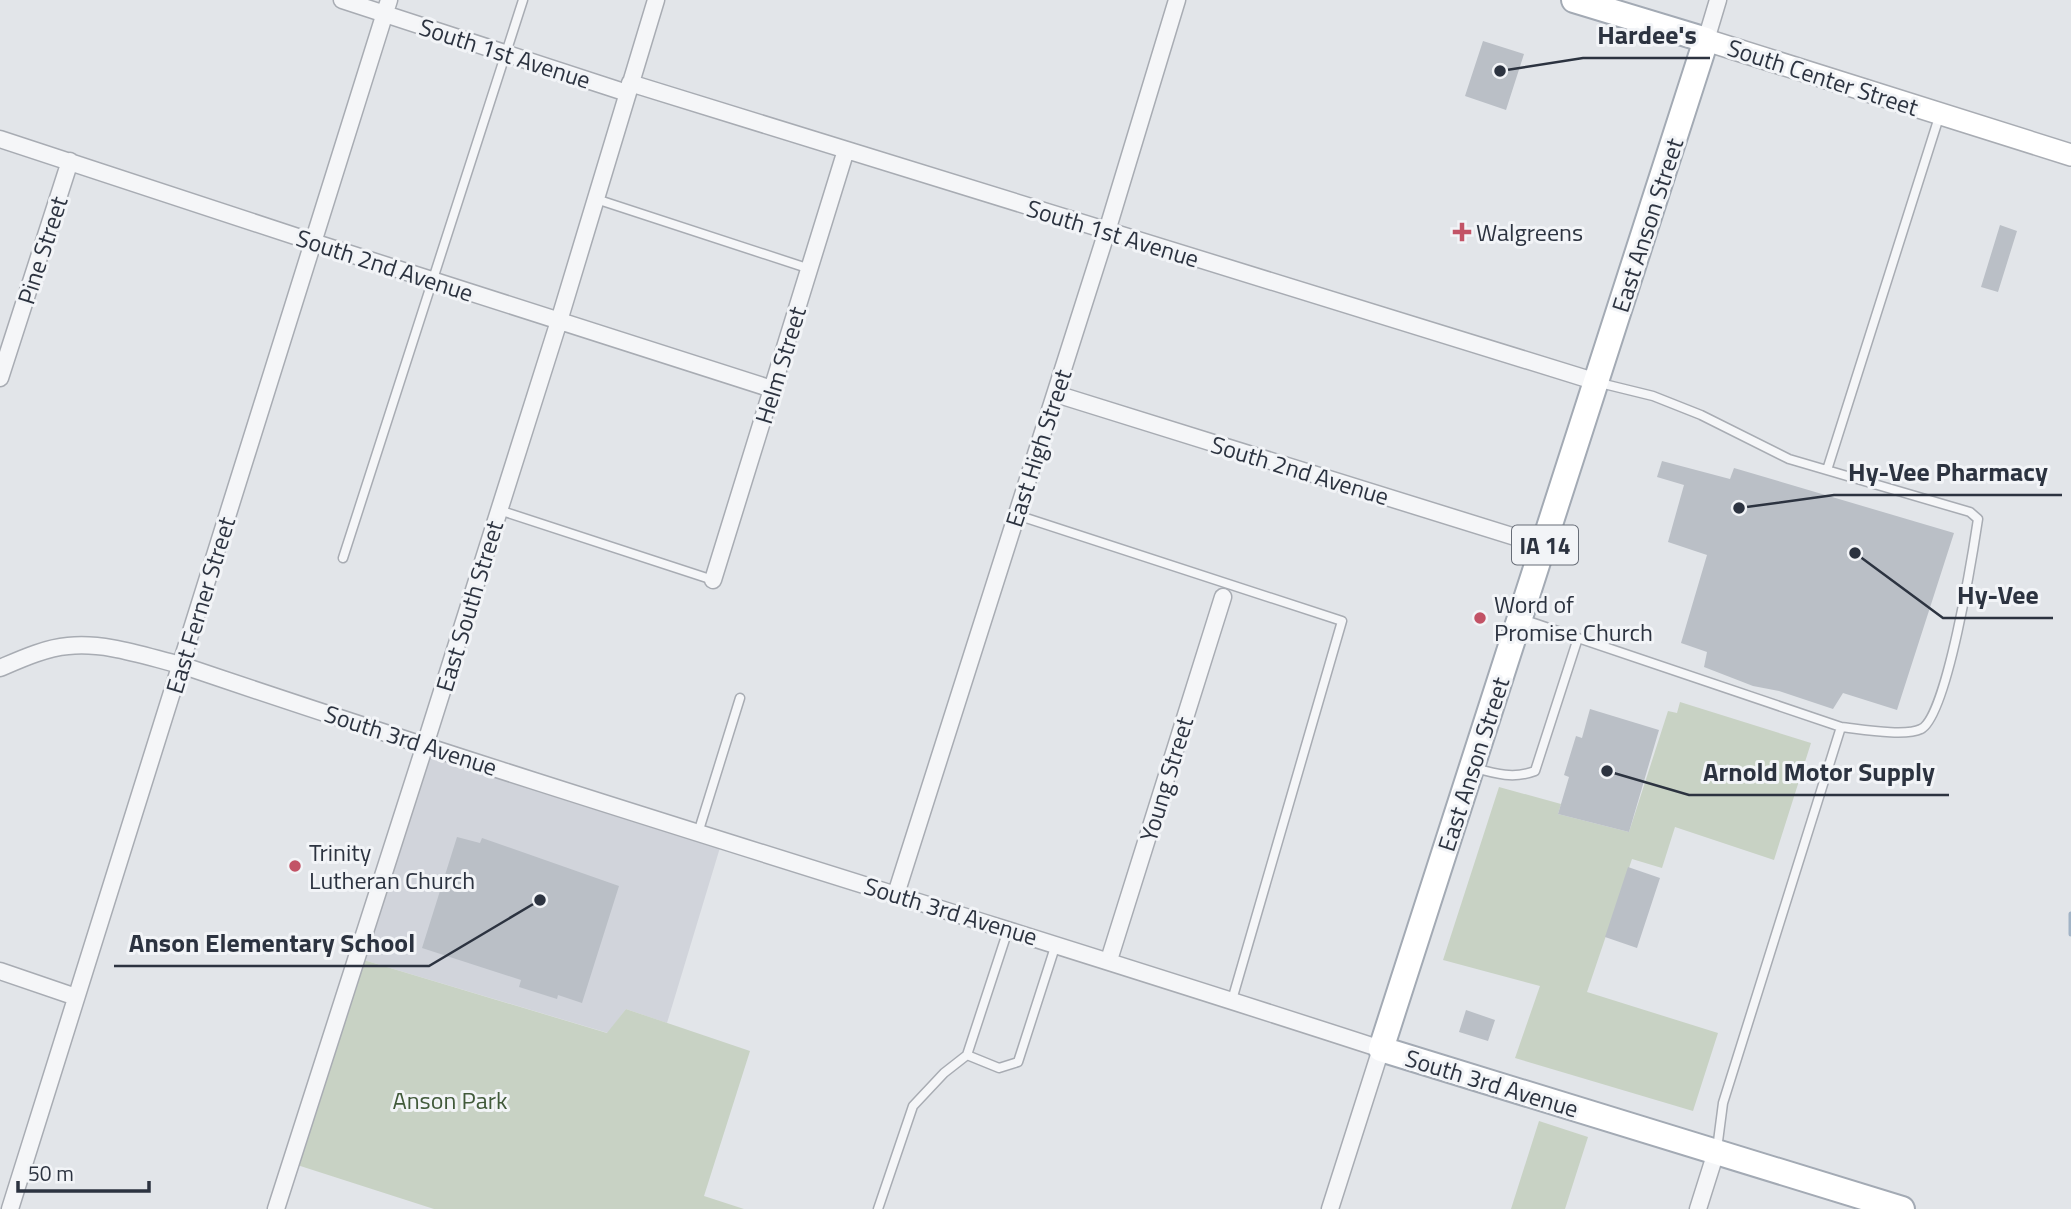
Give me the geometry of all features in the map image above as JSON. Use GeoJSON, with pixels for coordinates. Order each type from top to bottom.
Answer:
{"type":"FeatureCollection","features":[{"type":"Feature","properties":{"kind":"main road","name":"South Center Street"},"geometry":{"type":"LineString","coordinates":[[1574,0],[2066,154]]}},
{"type":"Feature","properties":{"kind":"main road","name":"East Anson Street"},"geometry":{"type":"LineString","coordinates":[[1381,1049],[1706,40]]}},
{"type":"Feature","properties":{"kind":"main road","name":"South 3rd Avenue"},"geometry":{"type":"LineString","coordinates":[[1381,1049],[1902,1209]]}},
{"type":"Feature","properties":{"kind":"street","name":"South 1st Avenue"},"geometry":{"type":"LineString","coordinates":[[342,0],[387,7],[506,53],[846,150],[1597,382]]}},
{"type":"Feature","properties":{"kind":"street","name":"East South Street"},"geometry":{"type":"LineString","coordinates":[[276,1209],[559,321],[656,0]]}},
{"type":"Feature","properties":{"kind":"street","name":"East High Street"},"geometry":{"type":"LineString","coordinates":[[896,894],[1056,394],[1177,0]]}},
{"type":"Feature","properties":{"kind":"street"},"geometry":{"type":"LineString","coordinates":[[1706,40],[1718,0]]}},
{"type":"Feature","properties":{"kind":"street","name":"East Ferner Street"},"geometry":{"type":"LineString","coordinates":[[10,1209],[387,7]]}},
{"type":"Feature","properties":{"kind":"street","name":"South 2nd Avenue"},"geometry":{"type":"LineString","coordinates":[[0,138],[313,242],[772,389]]}},
{"type":"Feature","properties":{"kind":"street","name":"Helm Street"},"geometry":{"type":"LineString","coordinates":[[713,580],[846,150]]}},
{"type":"Feature","properties":{"kind":"street","name":"Pine Street"},"geometry":{"type":"LineString","coordinates":[[0,378],[70,161]]}},
{"type":"Feature","properties":{"kind":"street","name":"South 2nd Avenue"},"geometry":{"type":"LineString","coordinates":[[1056,394],[1544,546]]}},
{"type":"Feature","properties":{"kind":"street","name":"Young Street"},"geometry":{"type":"LineString","coordinates":[[1109,960],[1223,597]]}},
{"type":"Feature","properties":{"kind":"street","name":"South 3rd Avenue"},"geometry":{"type":"LineString","coordinates":[[0,668],[28,656],[67,646],[110,647],[181,665],[698,833],[1109,960],[1381,1049]]}},
{"type":"Feature","properties":{"kind":"street"},"geometry":{"type":"LineString","coordinates":[[0,971],[76,997]]}},
{"type":"Feature","properties":{"kind":"street","name":"East Anson Street"},"geometry":{"type":"LineString","coordinates":[[1330,1209],[1381,1049]]}},
{"type":"Feature","properties":{"kind":"street"},"geometry":{"type":"LineString","coordinates":[[1698,1209],[1716,1152]]}},
{"type":"Feature","properties":{"kind":"lane"},"geometry":{"type":"LineString","coordinates":[[343,558],[523,0]]}},
{"type":"Feature","properties":{"kind":"lane"},"geometry":{"type":"LineString","coordinates":[[1827,470],[1940,114]]}},
{"type":"Feature","properties":{"kind":"lane"},"geometry":{"type":"LineString","coordinates":[[595,199],[810,268]]}},
{"type":"Feature","properties":{"kind":"lane"},"geometry":{"type":"LineString","coordinates":[[1521,619],[1841,727],[1893,732],[1922,729],[1931,719],[1943,691],[1970,571],[1978,519],[1970,512],[1789,459],[1701,415],[1653,397],[1597,382]]}},
{"type":"Feature","properties":{"kind":"lane"},"geometry":{"type":"LineString","coordinates":[[499,510],[713,580]]}},
{"type":"Feature","properties":{"kind":"lane"},"geometry":{"type":"LineString","coordinates":[[1017,515],[1342,621],[1232,1000]]}},
{"type":"Feature","properties":{"kind":"lane"},"geometry":{"type":"LineString","coordinates":[[1473,767],[1503,775],[1522,776],[1535,772],[1578,638]]}},
{"type":"Feature","properties":{"kind":"lane"},"geometry":{"type":"LineString","coordinates":[[698,833],[740,698]]}},
{"type":"Feature","properties":{"kind":"lane"},"geometry":{"type":"LineString","coordinates":[[1716,1152],[1723,1103],[1841,727]]}},
{"type":"Feature","properties":{"kind":"lane"},"geometry":{"type":"LineString","coordinates":[[878,1209],[913,1105],[944,1073],[967,1055],[1009,929]]}},
{"type":"Feature","properties":{"kind":"lane"},"geometry":{"type":"LineString","coordinates":[[967,1055],[999,1068],[1018,1062],[1056,944]]}},
{"type":"Feature","properties":{"kind":"shaded area"},"geometry":{"type":"Polygon","coordinates":[[[425,745],[722,841],[667,1023],[626,1009],[608,1033],[357,958],[425,745]]]}},
{"type":"Feature","properties":{"kind":"green space"},"geometry":{"type":"Polygon","coordinates":[[[1680,702],[1811,743],[1774,860],[1675,827],[1662,868],[1632,859],[1587,992],[1718,1033],[1693,1111],[1515,1058],[1540,986],[1443,960],[1499,787],[1561,804],[1558,814],[1629,832],[1668,711],[1677,713],[1680,702]]]}},
{"type":"Feature","properties":{"kind":"green space","name":"Anson Park"},"geometry":{"type":"Polygon","coordinates":[[[357,958],[607,1033],[626,1009],[750,1051],[704,1196],[744,1209],[434,1209],[291,1163],[357,958]]]}},
{"type":"Feature","properties":{"kind":"green space"},"geometry":{"type":"Polygon","coordinates":[[[1539,1121],[1588,1137],[1565,1209],[1511,1209],[1539,1121]]]}},
{"type":"Feature","properties":{"kind":"building"},"geometry":{"type":"Polygon","coordinates":[[[1483,41],[1524,54],[1506,110],[1465,96],[1483,41]]]}},
{"type":"Feature","properties":{"kind":"building"},"geometry":{"type":"Polygon","coordinates":[[[2000,225],[2017,231],[1998,292],[1981,287],[2000,225]]]}},
{"type":"Feature","properties":{"kind":"building"},"geometry":{"type":"Polygon","coordinates":[[[1662,461],[1730,479],[1734,468],[1954,533],[1897,710],[1843,693],[1833,709],[1779,691],[1753,686],[1704,667],[1707,652],[1681,643],[1707,555],[1668,542],[1684,485],[1657,477],[1662,461]]]}},
{"type":"Feature","properties":{"kind":"building"},"geometry":{"type":"Polygon","coordinates":[[[1590,709],[1659,730],[1629,832],[1558,814],[1569,777],[1564,775],[1576,736],[1582,738],[1590,709]]]}},
{"type":"Feature","properties":{"kind":"building"},"geometry":{"type":"Polygon","coordinates":[[[457,837],[480,843],[482,838],[619,886],[582,1003],[558,995],[557,999],[519,987],[521,980],[422,948],[457,837]]]}},
{"type":"Feature","properties":{"kind":"building"},"geometry":{"type":"Polygon","coordinates":[[[1628,867],[1660,878],[1637,948],[1605,937],[1628,867]]]}},
{"type":"Feature","properties":{"kind":"building"},"geometry":{"type":"Polygon","coordinates":[[[1466,1010],[1495,1020],[1488,1041],[1459,1032],[1466,1010]]]}},
{"type":"Feature","properties":{"kind":"waterway"},"geometry":{"type":"LineString","coordinates":[[2071,914],[2071,934]]}},
{"type":"Feature","properties":{"kind":"place","name":"Hardee's"},"geometry":{"type":"Point","coordinates":[1500,71]}},
{"type":"Feature","properties":{"kind":"place","name":"Walgreens"},"geometry":{"type":"Point","coordinates":[1462,232]}},
{"type":"Feature","properties":{"kind":"place","name":"Hy-Vee Pharmacy"},"geometry":{"type":"Point","coordinates":[1739,508]}},
{"type":"Feature","properties":{"kind":"place","name":"Hy-Vee"},"geometry":{"type":"Point","coordinates":[1855,553]}},
{"type":"Feature","properties":{"kind":"place","name":"Word of Promise Church"},"geometry":{"type":"Point","coordinates":[1480,618]}},
{"type":"Feature","properties":{"kind":"place","name":"Arnold Motor Supply"},"geometry":{"type":"Point","coordinates":[1607,771]}},
{"type":"Feature","properties":{"kind":"place","name":"Trinity Lutheran Church"},"geometry":{"type":"Point","coordinates":[295,866]}},
{"type":"Feature","properties":{"kind":"place","name":"Anson Elementary School"},"geometry":{"type":"Point","coordinates":[540,900]}}]}
